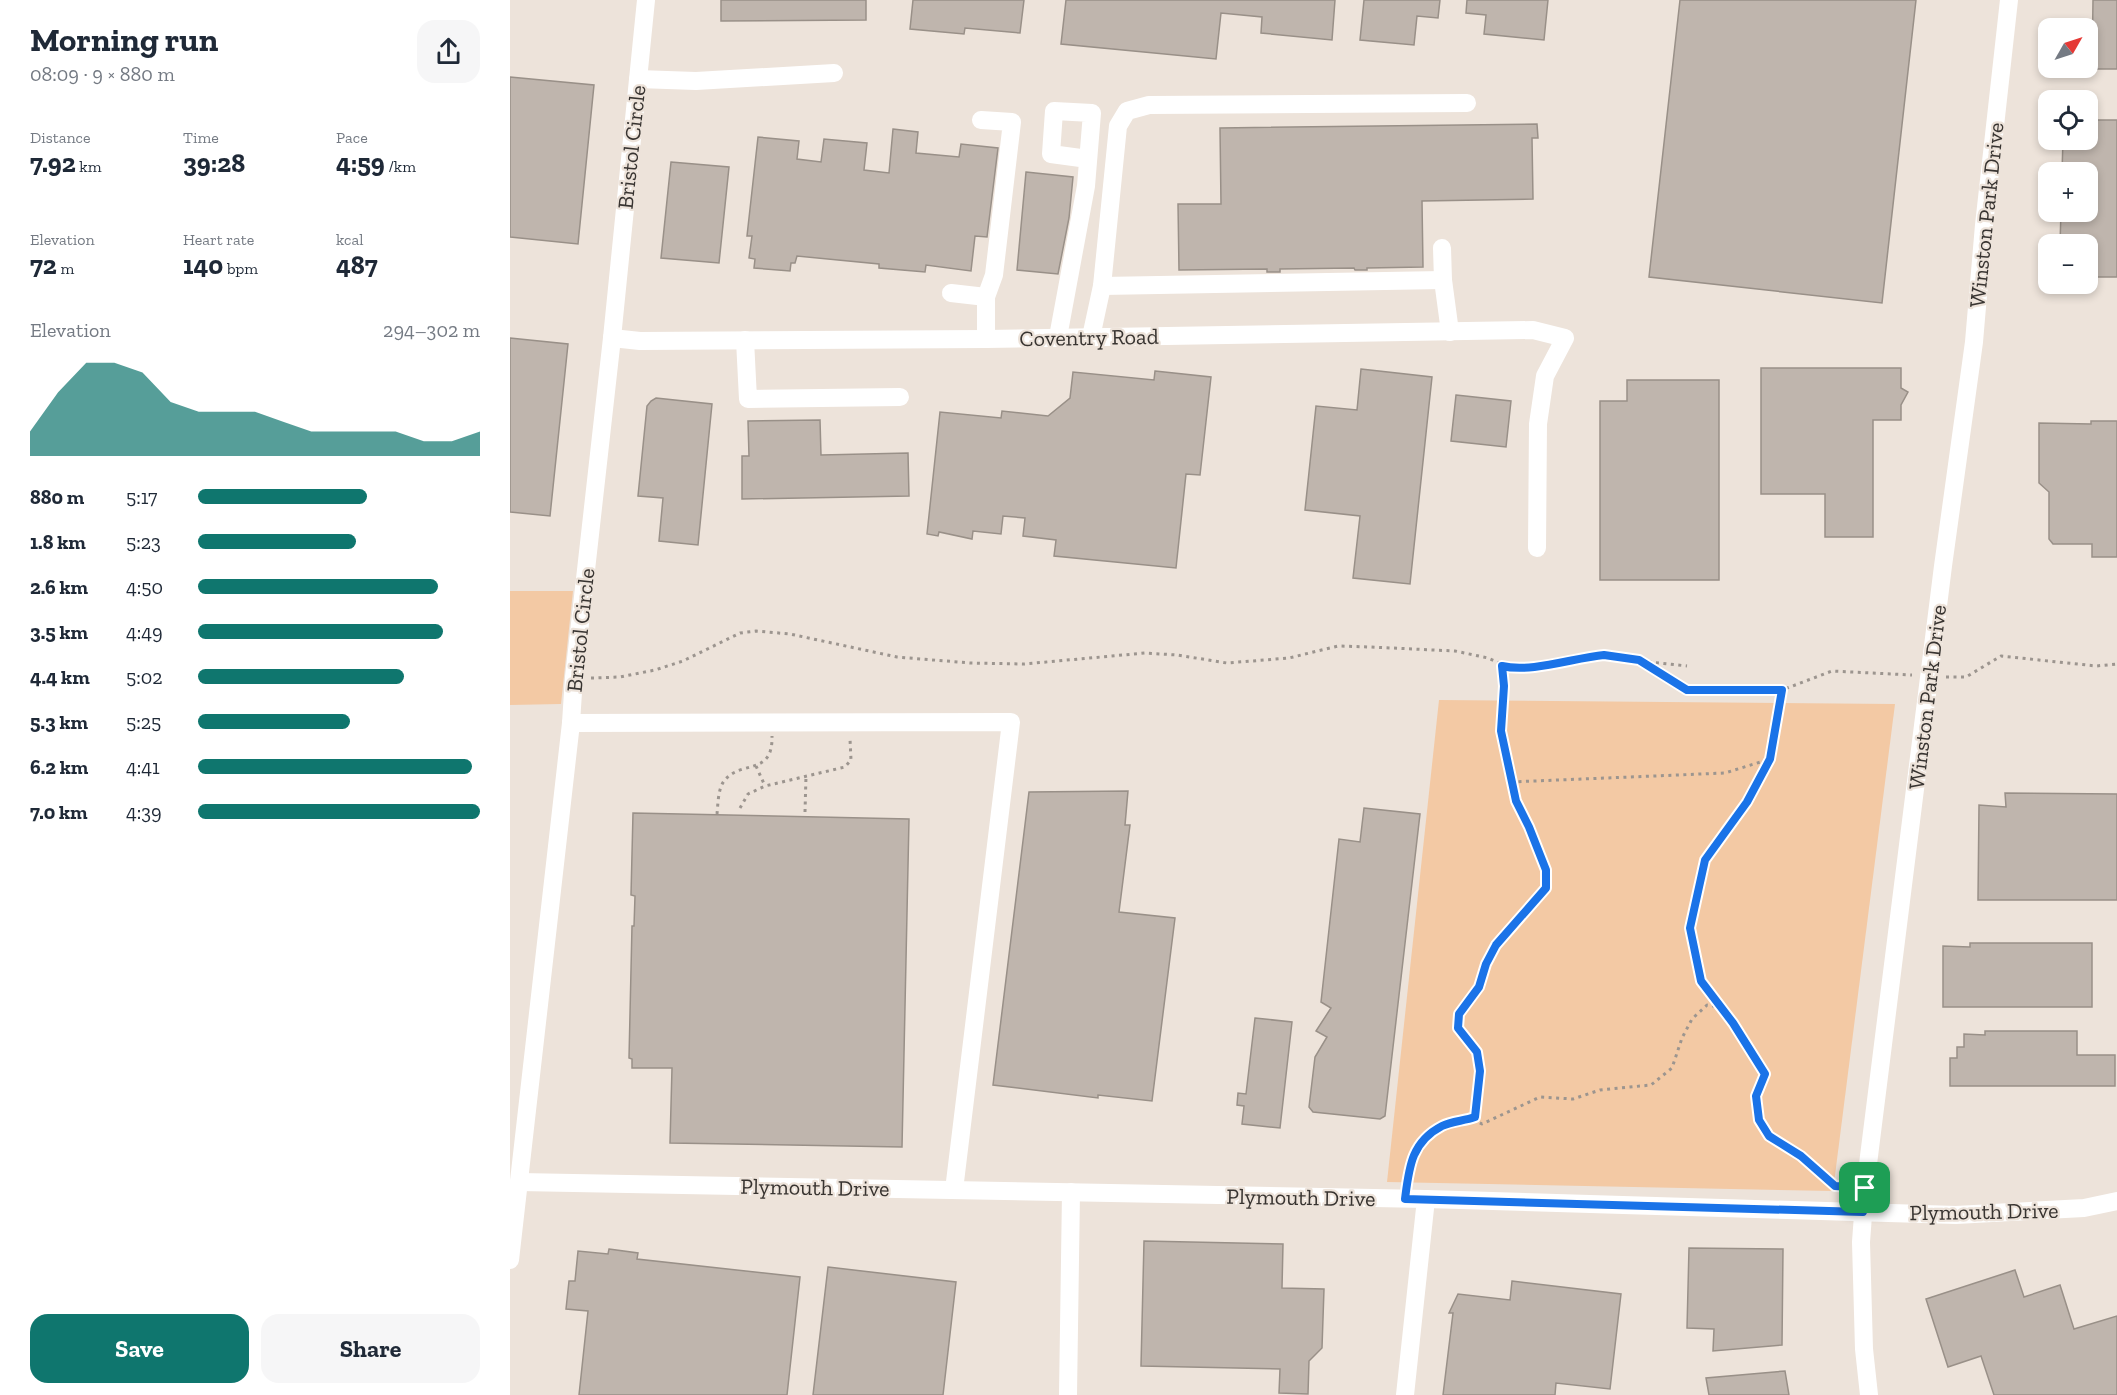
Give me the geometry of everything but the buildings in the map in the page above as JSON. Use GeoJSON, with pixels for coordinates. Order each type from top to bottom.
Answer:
{"type":"FeatureCollection","features":[{"type":"Feature","properties":{"kind":"street","name":"Bristol Circle"},"geometry":{"type":"LineString","coordinates":[[510,1260],[571,723],[646,0]]}},
{"type":"Feature","properties":{"kind":"street","name":"Winston Park Drive"},"geometry":{"type":"LineString","coordinates":[[1869,1395],[1863,1320],[1861,1242],[1865,1188],[1952,496],[1974,342],[1984,225],[2009,0]]}},
{"type":"Feature","properties":{"kind":"street"},"geometry":{"type":"LineString","coordinates":[[638,79],[696,81],[834,73]]}},
{"type":"Feature","properties":{"kind":"street"},"geometry":{"type":"LineString","coordinates":[[1091,337],[1102,286],[1118,126],[1127,111],[1149,105],[1467,103]]}},
{"type":"Feature","properties":{"kind":"street"},"geometry":{"type":"LineString","coordinates":[[981,120],[1012,122],[994,275],[986,297],[986,339]]}},
{"type":"Feature","properties":{"kind":"street"},"geometry":{"type":"LineString","coordinates":[[1058,337],[1086,186],[1088,159]]}},
{"type":"Feature","properties":{"kind":"street"},"geometry":{"type":"LineString","coordinates":[[1442,248],[1443,280],[1450,333]]}},
{"type":"Feature","properties":{"kind":"street"},"geometry":{"type":"LineString","coordinates":[[1102,286],[1443,280]]}},
{"type":"Feature","properties":{"kind":"street"},"geometry":{"type":"LineString","coordinates":[[951,293],[986,297]]}},
{"type":"Feature","properties":{"kind":"street","name":"Coventry Road"},"geometry":{"type":"LineString","coordinates":[[612,338],[640,341],[986,339],[1533,330],[1565,338],[1545,376],[1538,424],[1538,548]]}},
{"type":"Feature","properties":{"kind":"street"},"geometry":{"type":"LineString","coordinates":[[745,340],[748,399],[900,397]]}},
{"type":"Feature","properties":{"kind":"street"},"geometry":{"type":"LineString","coordinates":[[571,723],[1011,722],[954,1190]]}},
{"type":"Feature","properties":{"kind":"street","name":"Plymouth Drive"},"geometry":{"type":"LineString","coordinates":[[519,1182],[1426,1199],[1956,1215],[2084,1208],[2117,1201]]}},
{"type":"Feature","properties":{"kind":"street"},"geometry":{"type":"LineString","coordinates":[[1068,1395],[1071,1192]]}},
{"type":"Feature","properties":{"kind":"street"},"geometry":{"type":"LineString","coordinates":[[1405,1395],[1426,1199]]}},
{"type":"Feature","properties":{"kind":"path"},"geometry":{"type":"LineString","coordinates":[[574,677],[620,678],[655,670],[683,661],[740,633],[756,631],[790,634],[897,657],[970,663],[1024,664],[1145,653],[1177,655],[1227,663],[1289,658],[1338,646],[1455,651],[1488,658],[1511,668],[1604,655],[1687,666]]}},
{"type":"Feature","properties":{"kind":"path"},"geometry":{"type":"LineString","coordinates":[[1948,677],[1966,677],[2001,656],[2096,666],[2117,664]]}},
{"type":"Feature","properties":{"kind":"path"},"geometry":{"type":"LineString","coordinates":[[1639,660],[1687,690],[1782,690],[1832,671],[1906,675]]}},
{"type":"Feature","properties":{"kind":"path"},"geometry":{"type":"LineString","coordinates":[[1502,666],[1504,686],[1501,731],[1516,801],[1546,870],[1546,888],[1496,945],[1486,964],[1479,987],[1459,1014],[1458,1028],[1477,1052],[1480,1071],[1476,1121],[1482,1124],[1540,1097],[1573,1099],[1600,1090],[1651,1085],[1672,1068],[1682,1038],[1692,1019],[1707,1005],[1720,1007]]}},
{"type":"Feature","properties":{"kind":"path"},"geometry":{"type":"LineString","coordinates":[[1782,690],[1770,759],[1747,802],[1705,860],[1690,928],[1701,981],[1738,1031],[1765,1074],[1756,1096],[1759,1120],[1769,1136],[1801,1156],[1835,1186],[1865,1188]]}},
{"type":"Feature","properties":{"kind":"path"},"geometry":{"type":"LineString","coordinates":[[740,808],[748,794],[765,786],[845,767],[851,760],[849,722]]}},
{"type":"Feature","properties":{"kind":"path"},"geometry":{"type":"LineString","coordinates":[[717,813],[724,781],[739,770],[756,766],[767,758],[772,750],[772,732]]}},
{"type":"Feature","properties":{"kind":"path"},"geometry":{"type":"LineString","coordinates":[[1512,782],[1725,773],[1770,759]]}},
{"type":"Feature","properties":{"kind":"path"},"geometry":{"type":"LineString","coordinates":[[756,766],[765,786]]}},
{"type":"Feature","properties":{"kind":"path"},"geometry":{"type":"LineString","coordinates":[[805,812],[806,776]]}},
{"type":"Feature","properties":{"kind":"path"},"geometry":{"type":"LineString","coordinates":[[1405,1199],[1409,1165],[1415,1151],[1443,1125],[1475,1117]]}},
{"type":"Feature","properties":{"kind":"shaded area"},"geometry":{"type":"Polygon","coordinates":[[[510,591],[573,591],[561,704],[510,705],[510,591]]]}},
{"type":"Feature","properties":{"kind":"shaded area"},"geometry":{"type":"Polygon","coordinates":[[[1439,700],[1895,704],[1833,1191],[1387,1182],[1439,700]]]}},
{"type":"Feature","properties":{"kind":"route"},"geometry":{"type":"LineString","coordinates":[[1604,655],[1639,660],[1687,690],[1782,690],[1770,759],[1747,802],[1705,860],[1690,928],[1701,981],[1733,1023],[1765,1074],[1756,1096],[1759,1120],[1769,1136],[1801,1156],[1835,1186],[1865,1188],[1863,1212],[1405,1199],[1409,1165],[1415,1151],[1443,1125],[1475,1117],[1480,1071],[1477,1052],[1458,1028],[1459,1014],[1479,987],[1486,964],[1496,945],[1546,888],[1546,870],[1516,801],[1501,731],[1504,686],[1502,666],[1530,667],[1604,655]]}}]}
